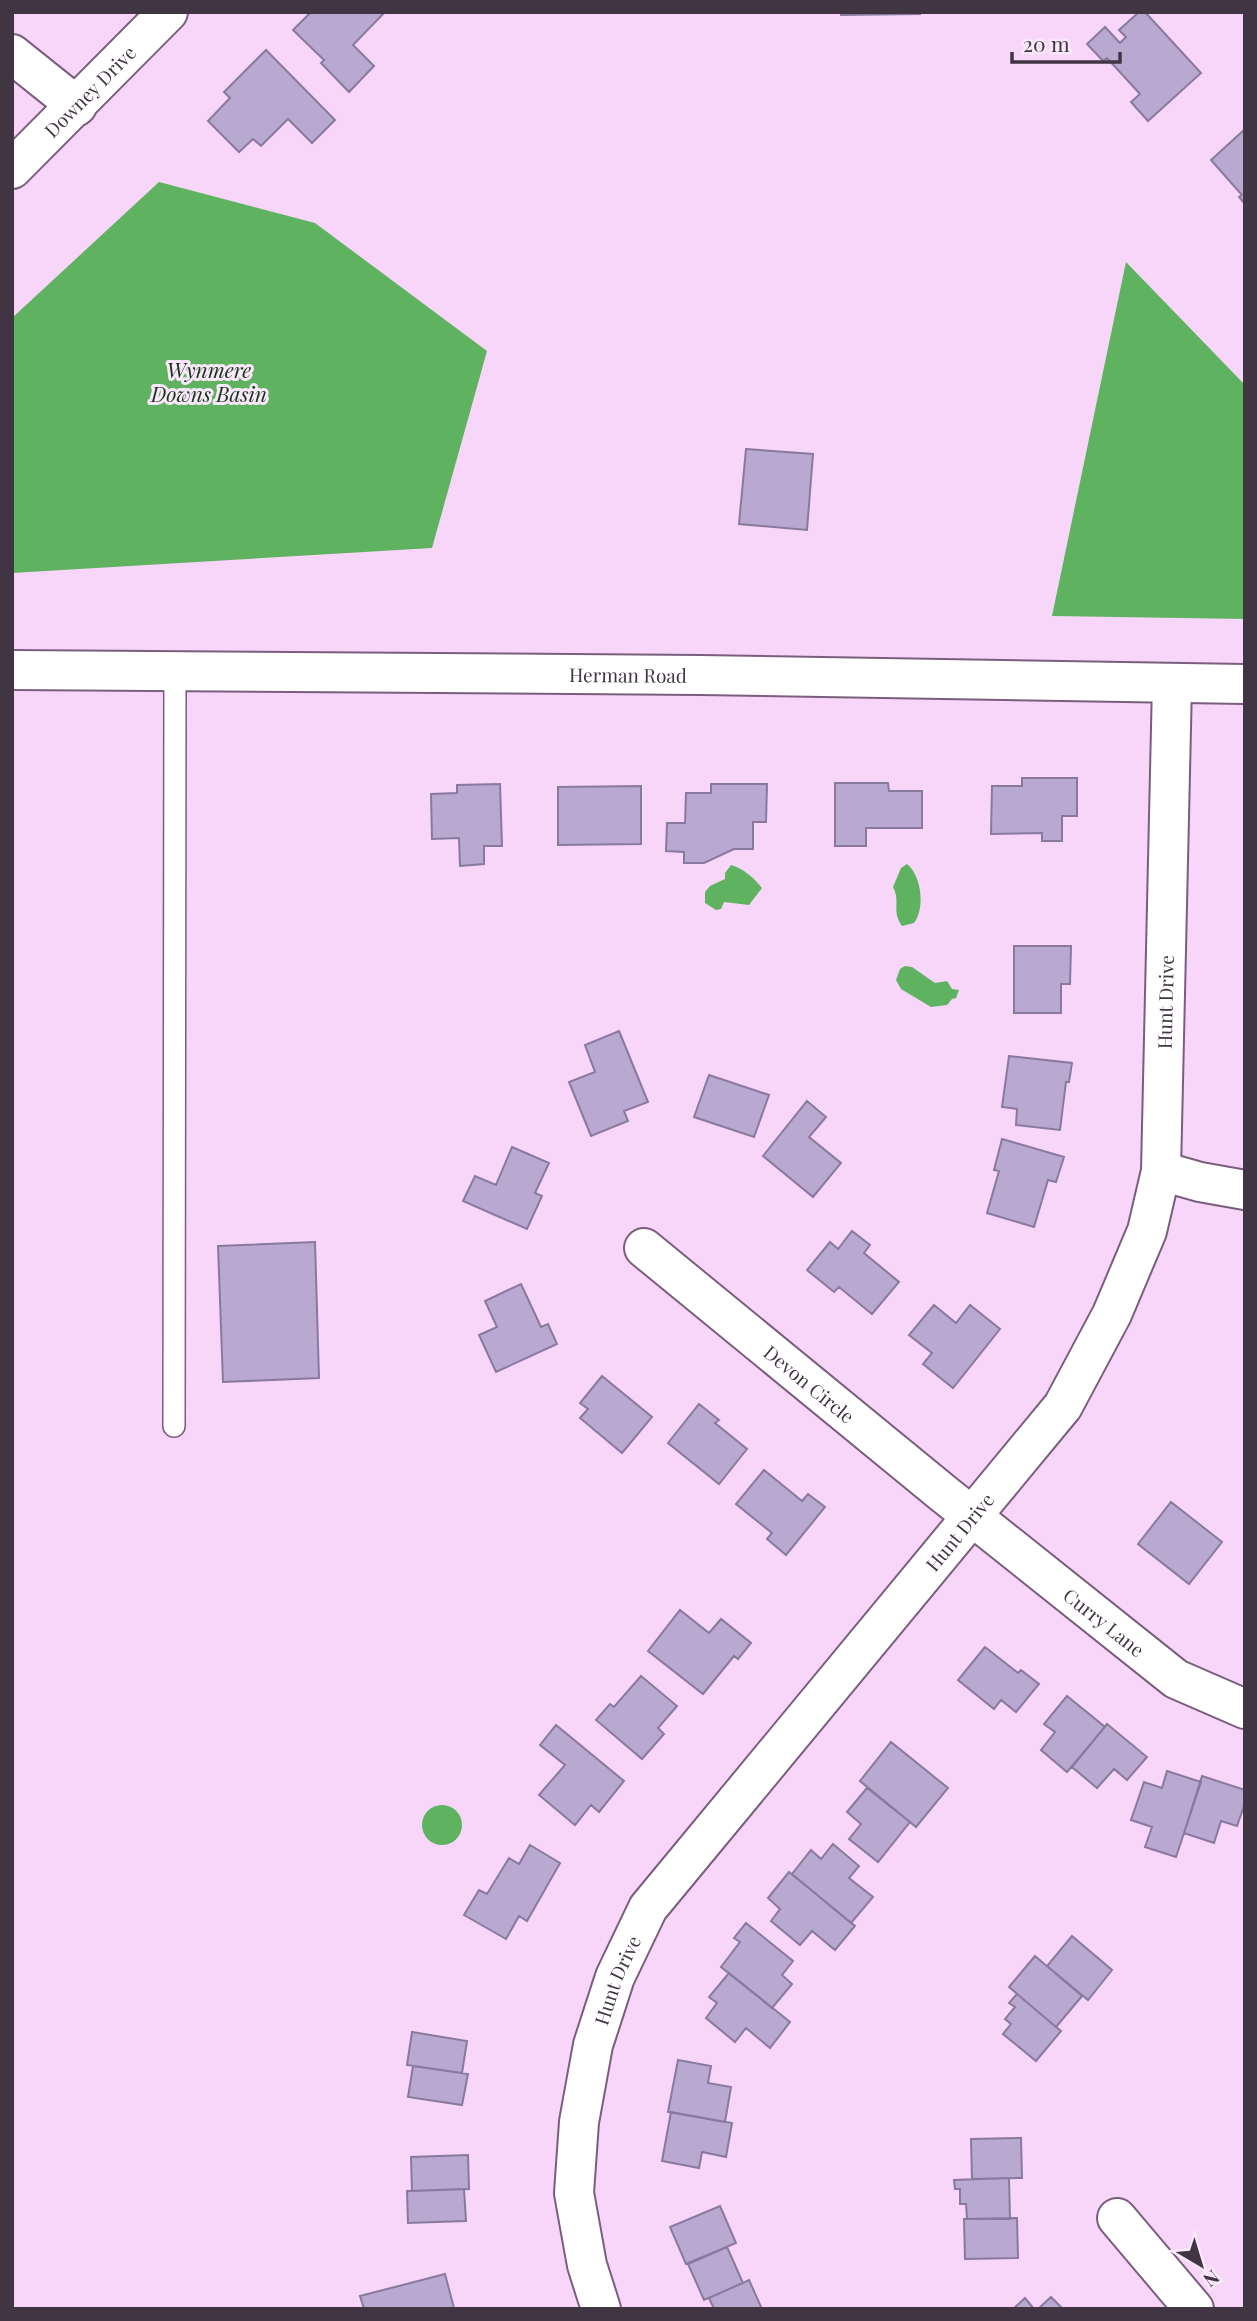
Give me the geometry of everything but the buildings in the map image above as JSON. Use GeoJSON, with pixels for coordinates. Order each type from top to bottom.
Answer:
{"type":"FeatureCollection","features":[{"type":"Feature","properties":{"kind":"street","name":"Downey Drive"},"geometry":{"type":"LineString","coordinates":[[12,169],[169,12]]}},
{"type":"Feature","properties":{"kind":"street"},"geometry":{"type":"LineString","coordinates":[[12,54],[77,106]]}},
{"type":"Feature","properties":{"kind":"street","name":"Herman Road"},"geometry":{"type":"LineString","coordinates":[[12,670],[713,675],[1245,684]]}},
{"type":"Feature","properties":{"kind":"street","name":"Hunt Drive"},"geometry":{"type":"LineString","coordinates":[[601,2309],[587,2265],[574,2193],[579,2122],[591,2058],[615,1977],[649,1908],[1063,1406],[1112,1314],[1147,1231],[1161,1171],[1171,684]]}},
{"type":"Feature","properties":{"kind":"street"},"geometry":{"type":"LineString","coordinates":[[1161,1171],[1200,1182],[1245,1190]]}},
{"type":"Feature","properties":{"kind":"street","name":"Devon Circle"},"geometry":{"type":"LineString","coordinates":[[644,1248],[974,1517]]}},
{"type":"Feature","properties":{"kind":"street","name":"Curry Lane"},"geometry":{"type":"LineString","coordinates":[[974,1517],[1177,1679],[1245,1709]]}},
{"type":"Feature","properties":{"kind":"street"},"geometry":{"type":"LineString","coordinates":[[1117,2218],[1195,2309]]}},
{"type":"Feature","properties":{"kind":"lane"},"geometry":{"type":"LineString","coordinates":[[174,1426],[175,670]]}},
{"type":"Feature","properties":{"kind":"water","name":"Wynmere Downs Basin"},"geometry":{"type":"Polygon","coordinates":[[[159,182],[315,223],[487,351],[432,548],[12,573],[12,318],[159,182]]]}},
{"type":"Feature","properties":{"kind":"water"},"geometry":{"type":"Polygon","coordinates":[[[1126,262],[1245,385],[1245,619],[1052,616],[1126,262]]]}},
{"type":"Feature","properties":{"kind":"water"},"geometry":{"type":"Polygon","coordinates":[[[907,864],[916,876],[921,901],[914,923],[902,926],[897,916],[893,887],[901,868],[907,864]]]}},
{"type":"Feature","properties":{"kind":"water"},"geometry":{"type":"Polygon","coordinates":[[[731,865],[740,868],[762,888],[749,905],[724,902],[721,909],[716,910],[705,903],[705,892],[710,886],[725,879],[725,873],[731,865]]]}},
{"type":"Feature","properties":{"kind":"water"},"geometry":{"type":"Polygon","coordinates":[[[905,966],[912,967],[935,983],[947,981],[952,989],[959,990],[956,998],[947,1005],[931,1007],[901,989],[896,980],[900,969],[905,966]]]}},
{"type":"Feature","properties":{"kind":"water"},"geometry":{"type":"Polygon","coordinates":[[[442,1805],[456,1811],[462,1825],[456,1839],[442,1845],[428,1839],[422,1825],[428,1811],[442,1805]]]}}]}
